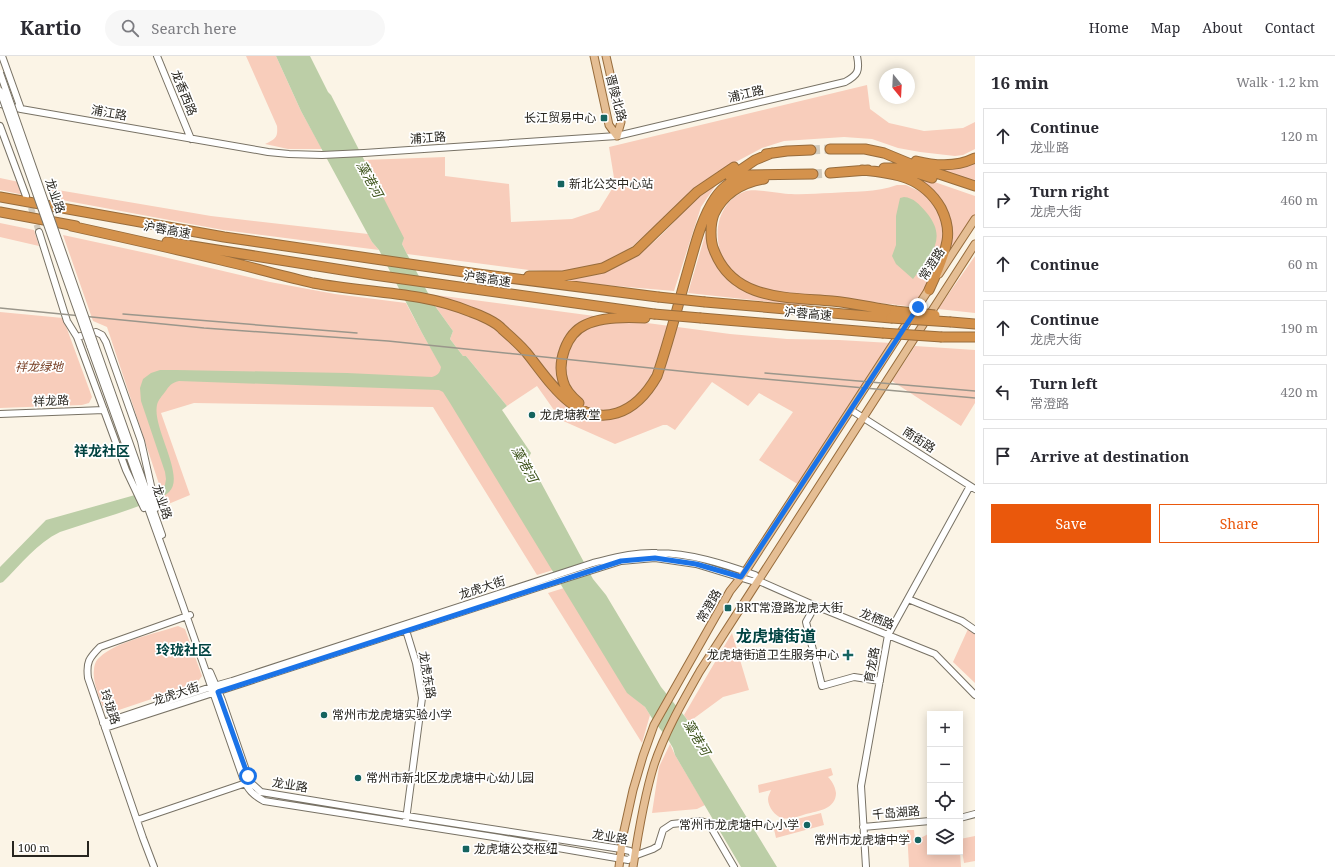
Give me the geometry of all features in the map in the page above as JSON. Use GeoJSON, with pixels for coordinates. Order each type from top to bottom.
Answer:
{"type":"FeatureCollection","features":[{"type":"Feature","properties":{"kind":"highway"},"geometry":{"type":"LineString","coordinates":[[830,149],[865,149],[884,152],[918,162],[949,165],[966,162],[975,158]]}},
{"type":"Feature","properties":{"kind":"highway"},"geometry":{"type":"LineString","coordinates":[[425,266],[524,276],[563,276],[603,268],[636,250],[677,210],[704,188],[736,166],[772,153],[811,150]]}},
{"type":"Feature","properties":{"kind":"highway"},"geometry":{"type":"LineString","coordinates":[[884,152],[918,167],[969,186],[975,192]]}},
{"type":"Feature","properties":{"kind":"highway"},"geometry":{"type":"LineString","coordinates":[[653,316],[600,321],[584,325],[570,337],[563,355],[561,371],[563,382],[571,396],[579,403],[588,407],[599,410],[608,410],[620,407],[637,396],[651,376],[689,250],[704,206],[718,187],[728,178],[755,160],[772,153]]}},
{"type":"Feature","properties":{"kind":"highway"},"geometry":{"type":"LineString","coordinates":[[830,173],[901,168],[969,186]]}},
{"type":"Feature","properties":{"kind":"highway"},"geometry":{"type":"LineString","coordinates":[[862,170],[886,172],[904,177],[920,184],[932,195],[943,212],[946,222],[947,239],[940,264],[929,290]]}},
{"type":"Feature","properties":{"kind":"highway"},"geometry":{"type":"LineString","coordinates":[[71,226],[214,258],[313,283],[383,291],[437,301],[471,312],[501,327],[524,350],[560,393],[575,406],[594,414],[604,415],[621,412],[627,409],[639,400],[657,376],[693,250],[703,221],[715,198],[730,182],[740,177],[749,175],[813,174]]}},
{"type":"Feature","properties":{"kind":"highway"},"geometry":{"type":"LineString","coordinates":[[794,175],[753,181],[740,186],[724,197],[713,217],[712,246],[716,256],[726,272],[741,285],[761,293],[796,299],[833,301],[893,314],[953,320],[975,324]]}},
{"type":"Feature","properties":{"kind":"highway","name":"沪蓉高速"},"geometry":{"type":"LineString","coordinates":[[0,197],[224,237],[367,259],[705,302],[893,314]]}},
{"type":"Feature","properties":{"kind":"highway","name":"沪蓉高速"},"geometry":{"type":"LineString","coordinates":[[0,212],[71,226],[278,260],[653,316],[975,337]]}},
{"type":"Feature","properties":{"kind":"highway"},"geometry":{"type":"LineString","coordinates":[[953,320],[975,319]]}},
{"type":"Feature","properties":{"kind":"main road","name":"晋陵北路"},"geometry":{"type":"LineString","coordinates":[[594,56],[609,125],[617,136]]}},
{"type":"Feature","properties":{"kind":"main road","name":"晋陵北路"},"geometry":{"type":"LineString","coordinates":[[606,56],[621,122],[617,136]]}},
{"type":"Feature","properties":{"kind":"main road","name":"常澄路"},"geometry":{"type":"LineString","coordinates":[[618,867],[633,790],[654,725],[730,591],[743,575],[975,219]]}},
{"type":"Feature","properties":{"kind":"main road"},"geometry":{"type":"LineString","coordinates":[[633,867],[652,773],[664,739],[680,706],[700,671],[975,244]]}},
{"type":"Feature","properties":{"kind":"street"},"geometry":{"type":"LineString","coordinates":[[2,56],[21,109]]}},
{"type":"Feature","properties":{"kind":"street","name":"龙香西路"},"geometry":{"type":"LineString","coordinates":[[157,56],[191,139]]}},
{"type":"Feature","properties":{"kind":"street","name":"浦江路"},"geometry":{"type":"LineString","coordinates":[[0,104],[21,109],[268,152],[322,155],[364,153],[617,136],[845,82],[854,77],[859,67],[857,56]]}},
{"type":"Feature","properties":{"kind":"street","name":"龙业路"},"geometry":{"type":"LineString","coordinates":[[0,73],[93,346],[247,783],[253,795],[264,801],[500,838],[620,859],[628,860],[634,856],[630,851],[621,849],[261,792],[247,783]]}},
{"type":"Feature","properties":{"kind":"street","name":"龙业路"},"geometry":{"type":"LineString","coordinates":[[0,91],[93,346]]}},
{"type":"Feature","properties":{"kind":"street"},"geometry":{"type":"LineString","coordinates":[[0,126],[26,196]]}},
{"type":"Feature","properties":{"kind":"street"},"geometry":{"type":"LineString","coordinates":[[39,232],[67,321],[77,337],[126,470],[143,488]]}},
{"type":"Feature","properties":{"kind":"street"},"geometry":{"type":"LineString","coordinates":[[77,337],[96,332],[102,335],[106,342],[141,441],[143,488],[150,505]]}},
{"type":"Feature","properties":{"kind":"street","name":"祥龙路"},"geometry":{"type":"LineString","coordinates":[[0,414],[104,410]]}},
{"type":"Feature","properties":{"kind":"street","name":"南街路"},"geometry":{"type":"LineString","coordinates":[[851,410],[973,488]]}},
{"type":"Feature","properties":{"kind":"street","name":"育龙路"},"geometry":{"type":"LineString","coordinates":[[866,867],[861,786],[888,635],[973,488]]}},
{"type":"Feature","properties":{"kind":"street","name":"龙虎大街"},"geometry":{"type":"LineString","coordinates":[[104,726],[595,566],[619,556],[656,553],[698,558],[743,575]]}},
{"type":"Feature","properties":{"kind":"street"},"geometry":{"type":"LineString","coordinates":[[743,575],[755,575],[759,581]]}},
{"type":"Feature","properties":{"kind":"street","name":"龙栖路"},"geometry":{"type":"LineString","coordinates":[[759,581],[815,606],[935,654],[975,695]]}},
{"type":"Feature","properties":{"kind":"street"},"geometry":{"type":"LineString","coordinates":[[908,599],[962,621],[975,630]]}},
{"type":"Feature","properties":{"kind":"street"},"geometry":{"type":"LineString","coordinates":[[815,606],[806,622],[822,686],[854,677],[880,681]]}},
{"type":"Feature","properties":{"kind":"street","name":"玲珑路"},"geometry":{"type":"LineString","coordinates":[[154,867],[136,820],[88,678],[87,666],[91,656],[100,647],[189,616]]}},
{"type":"Feature","properties":{"kind":"street","name":"龙虎东路"},"geometry":{"type":"LineString","coordinates":[[405,823],[422,698],[416,664],[406,628]]}},
{"type":"Feature","properties":{"kind":"street"},"geometry":{"type":"LineString","coordinates":[[136,820],[247,783]]}},
{"type":"Feature","properties":{"kind":"street"},"geometry":{"type":"LineString","coordinates":[[963,817],[975,814]]}},
{"type":"Feature","properties":{"kind":"street"},"geometry":{"type":"LineString","coordinates":[[634,856],[658,846],[663,830],[672,824],[701,821],[709,824],[734,867]]}},
{"type":"Feature","properties":{"kind":"street","name":"千岛湖路"},"geometry":{"type":"LineString","coordinates":[[863,827],[927,821]]}},
{"type":"Feature","properties":{"kind":"green space"},"geometry":{"type":"Polygon","coordinates":[[[246,56],[276,56],[301,111],[322,149],[288,149],[265,144],[272,141],[276,137],[277,126],[246,56]]]}},
{"type":"Feature","properties":{"kind":"green space"},"geometry":{"type":"Polygon","coordinates":[[[867,85],[870,109],[889,123],[924,131],[963,128],[975,122],[975,149],[963,155],[955,156],[898,148],[872,139],[844,137],[784,141],[762,148],[717,172],[691,192],[633,246],[602,264],[561,272],[529,270],[407,254],[402,244],[403,238],[364,160],[445,157],[445,176],[509,184],[511,222],[572,219],[599,210],[615,184],[609,147],[867,85]]]}},
{"type":"Feature","properties":{"kind":"green space"},"geometry":{"type":"Polygon","coordinates":[[[975,163],[975,182],[938,169],[955,167],[975,163]]]}},
{"type":"Feature","properties":{"kind":"green space"},"geometry":{"type":"Polygon","coordinates":[[[0,178],[19,182],[24,195],[0,190],[0,178]]]}},
{"type":"Feature","properties":{"kind":"green space"},"geometry":{"type":"Polygon","coordinates":[[[923,178],[975,196],[975,216],[949,256],[947,255],[952,231],[949,214],[939,198],[922,182],[923,178]]]}},
{"type":"Feature","properties":{"kind":"green space"},"geometry":{"type":"Polygon","coordinates":[[[716,185],[701,207],[674,291],[569,282],[570,279],[582,277],[615,266],[636,255],[656,240],[693,201],[716,185]]]}},
{"type":"Feature","properties":{"kind":"green space"},"geometry":{"type":"Polygon","coordinates":[[[897,185],[906,185],[925,194],[931,199],[940,212],[945,236],[932,277],[915,307],[768,291],[752,285],[739,277],[728,267],[722,257],[718,235],[722,213],[736,196],[746,191],[755,190],[787,194],[806,194],[873,191],[897,185]]]}},
{"type":"Feature","properties":{"kind":"green space"},"geometry":{"type":"Polygon","coordinates":[[[46,188],[211,216],[368,234],[372,242],[379,250],[223,230],[51,198],[46,188]]]}},
{"type":"Feature","properties":{"kind":"green space"},"geometry":{"type":"Polygon","coordinates":[[[0,223],[34,230],[39,246],[0,237],[0,223]]]}},
{"type":"Feature","properties":{"kind":"green space"},"geometry":{"type":"Polygon","coordinates":[[[708,225],[709,242],[730,280],[807,304],[806,306],[688,293],[708,225]]]}},
{"type":"Feature","properties":{"kind":"green space"},"geometry":{"type":"Polygon","coordinates":[[[63,235],[270,282],[335,294],[406,303],[459,397],[451,403],[553,570],[537,575],[433,407],[194,403],[161,413],[190,495],[166,505],[107,327],[93,321],[63,235]]]}},
{"type":"Feature","properties":{"kind":"green space"},"geometry":{"type":"Polygon","coordinates":[[[975,256],[975,313],[938,309],[975,256]]]}},
{"type":"Feature","properties":{"kind":"green space"},"geometry":{"type":"Polygon","coordinates":[[[428,294],[730,334],[787,339],[891,343],[799,485],[759,460],[793,412],[759,393],[748,406],[712,382],[675,430],[667,425],[663,425],[615,444],[561,420],[537,386],[507,406],[450,339],[453,331],[428,294]]]}},
{"type":"Feature","properties":{"kind":"green space","name":"祥龙绿地"},"geometry":{"type":"Polygon","coordinates":[[[0,312],[63,318],[92,397],[89,403],[82,405],[0,408],[0,312]]]}},
{"type":"Feature","properties":{"kind":"green space"},"geometry":{"type":"Polygon","coordinates":[[[915,346],[975,350],[975,403],[961,426],[892,381],[915,346]]]}},
{"type":"Feature","properties":{"kind":"green space"},"geometry":{"type":"Polygon","coordinates":[[[564,588],[627,692],[645,707],[650,715],[642,743],[548,593],[564,588]]]}},
{"type":"Feature","properties":{"kind":"green space"},"geometry":{"type":"Polygon","coordinates":[[[178,626],[185,629],[202,676],[196,684],[110,713],[104,710],[94,679],[94,666],[97,660],[107,652],[126,642],[178,626]]]}},
{"type":"Feature","properties":{"kind":"green space"},"geometry":{"type":"Polygon","coordinates":[[[968,629],[975,633],[975,683],[953,662],[968,629]]]}},
{"type":"Feature","properties":{"kind":"green space"},"geometry":{"type":"Polygon","coordinates":[[[732,633],[749,690],[723,697],[689,722],[684,715],[732,633]]]}},
{"type":"Feature","properties":{"kind":"green space"},"geometry":{"type":"Polygon","coordinates":[[[670,744],[705,805],[697,809],[652,813],[659,767],[670,744]]]}},
{"type":"Feature","properties":{"kind":"green space"},"geometry":{"type":"Polygon","coordinates":[[[831,768],[833,775],[828,777],[835,788],[835,798],[830,806],[821,810],[791,818],[782,818],[774,813],[769,805],[768,798],[771,790],[759,793],[758,785],[831,768]]]}},
{"type":"Feature","properties":{"kind":"green space"},"geometry":{"type":"Polygon","coordinates":[[[821,813],[824,825],[776,838],[773,825],[821,813]]]}},
{"type":"Feature","properties":{"kind":"green space"},"geometry":{"type":"Polygon","coordinates":[[[907,830],[914,830],[915,841],[927,835],[927,855],[960,855],[961,867],[909,867],[907,830]]]}},
{"type":"Feature","properties":{"kind":"green space"},"geometry":{"type":"Polygon","coordinates":[[[975,836],[975,861],[964,863],[963,838],[975,836]]]}},
{"type":"Feature","properties":{"kind":"water","name":"藻港河"},"geometry":{"type":"Polygon","coordinates":[[[276,56],[310,56],[404,238],[402,244],[407,254],[435,306],[453,331],[450,339],[507,406],[502,410],[531,453],[529,457],[531,464],[593,579],[606,595],[661,687],[686,718],[777,867],[741,867],[675,755],[666,736],[655,723],[645,707],[627,693],[450,403],[443,392],[439,390],[179,381],[174,383],[170,385],[157,405],[159,426],[174,475],[173,485],[169,492],[159,499],[60,532],[44,542],[3,582],[0,583],[0,567],[46,520],[160,488],[165,485],[165,472],[141,401],[140,388],[143,379],[151,373],[160,370],[176,370],[347,373],[432,377],[437,375],[439,372],[441,367],[379,250],[372,242],[301,111],[276,56]]]}},
{"type":"Feature","properties":{"kind":"water"},"geometry":{"type":"Polygon","coordinates":[[[904,197],[914,200],[921,206],[933,222],[936,231],[936,239],[931,255],[913,279],[896,264],[892,256],[896,245],[896,216],[900,198],[904,197]]]}},
{"type":"Feature","properties":{"kind":"tunnel"},"geometry":{"type":"LineString","coordinates":[[811,150],[830,149]]}},
{"type":"Feature","properties":{"kind":"tunnel"},"geometry":{"type":"LineString","coordinates":[[813,174],[830,173]]}},
{"type":"Feature","properties":{"kind":"tunnel"},"geometry":{"type":"LineString","coordinates":[[28,199],[39,232]]}},
{"type":"Feature","properties":{"kind":"railway"},"geometry":{"type":"LineString","coordinates":[[0,308],[204,328],[388,341],[699,373],[975,398]]}},
{"type":"Feature","properties":{"kind":"railway"},"geometry":{"type":"LineString","coordinates":[[123,314],[357,333]]}},
{"type":"Feature","properties":{"kind":"railway"},"geometry":{"type":"LineString","coordinates":[[765,373],[975,391]]}},
{"type":"Feature","properties":{"kind":"place","name":"长江贸易中心"},"geometry":{"type":"Point","coordinates":[604,118]}},
{"type":"Feature","properties":{"kind":"place","name":"新北公交中心站"},"geometry":{"type":"Point","coordinates":[561,184]}},
{"type":"Feature","properties":{"kind":"place","name":"龙虎塘教堂"},"geometry":{"type":"Point","coordinates":[532,415]}},
{"type":"Feature","properties":{"kind":"place","name":"BRT常澄路龙虎大街"},"geometry":{"type":"Point","coordinates":[728,608]}},
{"type":"Feature","properties":{"kind":"place","name":"龙虎塘街道卫生服务中心"},"geometry":{"type":"Point","coordinates":[848,655]}},
{"type":"Feature","properties":{"kind":"place","name":"常州市龙虎塘实验小学"},"geometry":{"type":"Point","coordinates":[324,715]}},
{"type":"Feature","properties":{"kind":"place","name":"常州市新北区龙虎塘中心幼儿园"},"geometry":{"type":"Point","coordinates":[358,778]}},
{"type":"Feature","properties":{"kind":"place","name":"常州市龙虎塘中心小学"},"geometry":{"type":"Point","coordinates":[807,825]}},
{"type":"Feature","properties":{"kind":"place","name":"常州市龙虎塘中学"},"geometry":{"type":"Point","coordinates":[918,840]}},
{"type":"Feature","properties":{"kind":"place","name":"龙虎塘公交枢纽"},"geometry":{"type":"Point","coordinates":[466,849]}},
{"type":"Feature","properties":{"kind":"district","name":"祥龙社区"},"geometry":{"type":"Point","coordinates":[102,451]}},
{"type":"Feature","properties":{"kind":"district","name":"龙虎塘街道"},"geometry":{"type":"Point","coordinates":[776,636]}},
{"type":"Feature","properties":{"kind":"district","name":"玲珑社区"},"geometry":{"type":"Point","coordinates":[184,650]}},
{"type":"Feature","properties":{"kind":"route"},"geometry":{"type":"LineString","coordinates":[[248,776],[218,692],[621,561],[655,558],[696,564],[741,577],[918,307]]}}]}
